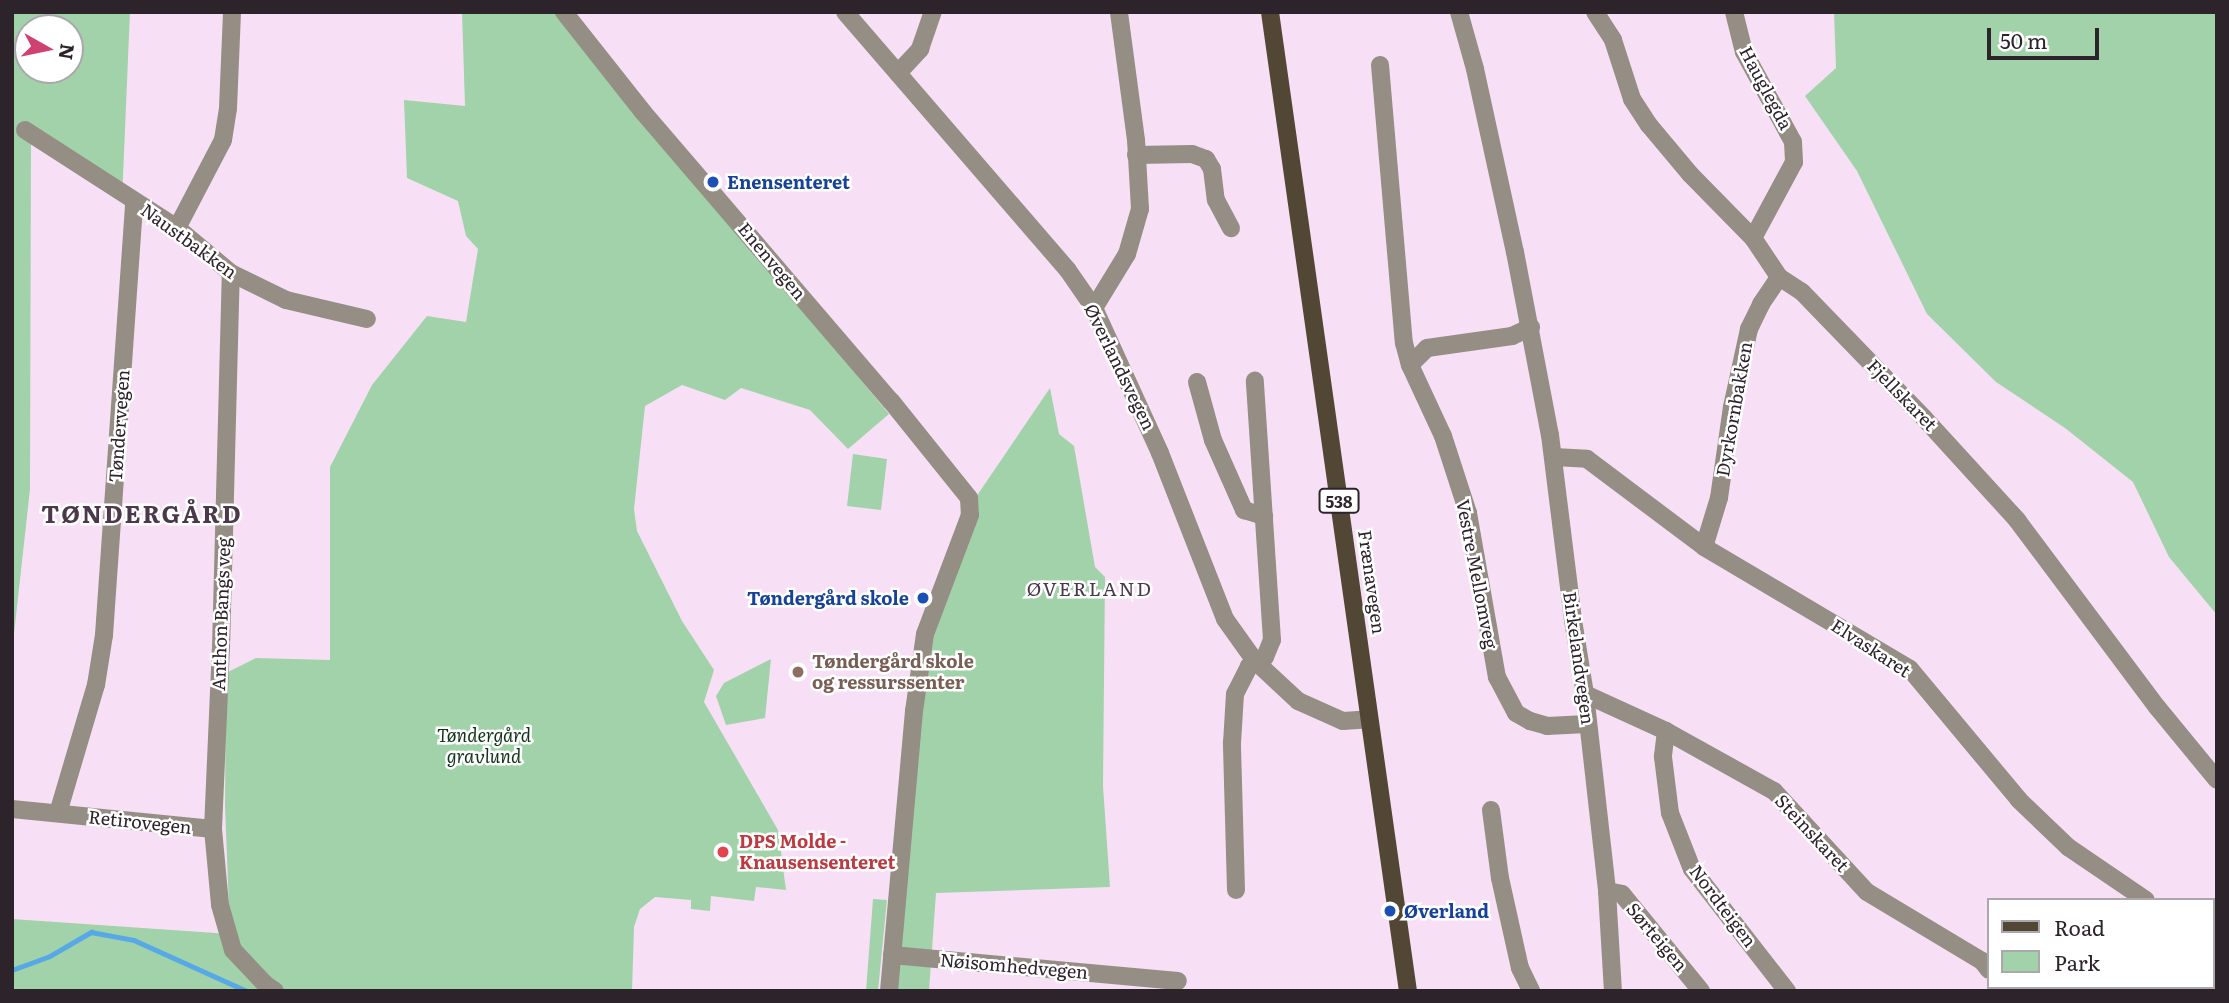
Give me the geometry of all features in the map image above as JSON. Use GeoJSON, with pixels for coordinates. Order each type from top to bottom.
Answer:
{"type":"FeatureCollection","features":[{"type":"Feature","properties":{"kind":"main road","name":"Frænavegen"},"geometry":{"type":"LineString","coordinates":[[1270,12],[1408,991]]}},
{"type":"Feature","properties":{"kind":"street"},"geometry":{"type":"LineString","coordinates":[[177,228],[223,141],[228,108],[232,12]]}},
{"type":"Feature","properties":{"kind":"street","name":"Enenvegen"},"geometry":{"type":"LineString","coordinates":[[564,12],[643,112],[899,412],[968,498],[970,515],[925,634],[914,711],[892,955]]}},
{"type":"Feature","properties":{"kind":"street","name":"Øverlandsvegen"},"geometry":{"type":"LineString","coordinates":[[845,12],[1067,269],[1094,308],[1160,453],[1225,619],[1255,661],[1298,701],[1343,721],[1369,719]]}},
{"type":"Feature","properties":{"kind":"street"},"geometry":{"type":"LineString","coordinates":[[898,73],[920,49],[933,12]]}},
{"type":"Feature","properties":{"kind":"street"},"geometry":{"type":"LineString","coordinates":[[1094,308],[1127,254],[1140,209],[1119,12]]}},
{"type":"Feature","properties":{"kind":"street","name":"Birkelandvegen"},"geometry":{"type":"LineString","coordinates":[[1459,12],[1478,82],[1531,327],[1554,457],[1608,891],[1613,991]]}},
{"type":"Feature","properties":{"kind":"street","name":"Fjellskaret"},"geometry":{"type":"LineString","coordinates":[[1595,12],[1613,40],[1632,99],[1649,125],[1690,174],[1753,238],[1779,278],[1811,302],[1924,418],[2017,520],[2134,677],[2217,780]]}},
{"type":"Feature","properties":{"kind":"street","name":"Hauglegda"},"geometry":{"type":"LineString","coordinates":[[1734,12],[1744,52],[1793,142],[1794,162],[1753,238]]}},
{"type":"Feature","properties":{"kind":"street","name":"Vestre Mellomveg"},"geometry":{"type":"LineString","coordinates":[[1380,65],[1404,343],[1410,366],[1443,436],[1468,513],[1497,677],[1516,713],[1530,721],[1547,726],[1587,724]]}},
{"type":"Feature","properties":{"kind":"street","name":"Naustbakken"},"geometry":{"type":"LineString","coordinates":[[25,130],[177,228],[231,274],[286,300],[367,319]]}},
{"type":"Feature","properties":{"kind":"street"},"geometry":{"type":"LineString","coordinates":[[1136,155],[1192,154],[1206,159],[1212,169],[1216,200],[1231,228]]}},
{"type":"Feature","properties":{"kind":"street","name":"Tøndervegen"},"geometry":{"type":"LineString","coordinates":[[58,813],[96,685],[104,635],[134,201]]}},
{"type":"Feature","properties":{"kind":"street","name":"Anthon Bangs veg"},"geometry":{"type":"LineString","coordinates":[[213,829],[221,648],[231,274]]}},
{"type":"Feature","properties":{"kind":"street","name":"Dyrkornbakken"},"geometry":{"type":"LineString","coordinates":[[1704,547],[1719,498],[1732,407],[1749,329],[1760,304],[1779,278]]}},
{"type":"Feature","properties":{"kind":"street"},"geometry":{"type":"LineString","coordinates":[[1410,366],[1427,348],[1512,335],[1531,327]]}},
{"type":"Feature","properties":{"kind":"street"},"geometry":{"type":"LineString","coordinates":[[1236,890],[1233,708],[1238,684],[1255,661],[1265,657],[1272,640],[1255,381]]}},
{"type":"Feature","properties":{"kind":"street"},"geometry":{"type":"LineString","coordinates":[[1197,382],[1213,440],[1244,510],[1264,516]]}},
{"type":"Feature","properties":{"kind":"street","name":"Elvaskaret"},"geometry":{"type":"LineString","coordinates":[[1554,457],[1587,459],[1704,547],[1910,670],[2019,800],[2068,847],[2143,898]]}},
{"type":"Feature","properties":{"kind":"street","name":"Steinskaret"},"geometry":{"type":"LineString","coordinates":[[1585,694],[1666,731],[1774,791],[1867,892],[1982,961],[1988,969]]}},
{"type":"Feature","properties":{"kind":"street","name":"Nordteigen"},"geometry":{"type":"LineString","coordinates":[[1666,731],[1663,757],[1670,813],[1692,869],[1787,991]]}},
{"type":"Feature","properties":{"kind":"street","name":"Retirovegen"},"geometry":{"type":"LineString","coordinates":[[12,809],[213,829],[220,905],[233,950],[275,991]]}},
{"type":"Feature","properties":{"kind":"street"},"geometry":{"type":"LineString","coordinates":[[1491,810],[1500,878],[1520,968],[1531,991]]}},
{"type":"Feature","properties":{"kind":"street","name":"Sørteigen"},"geometry":{"type":"LineString","coordinates":[[1608,891],[1622,894],[1701,991]]}},
{"type":"Feature","properties":{"kind":"street"},"geometry":{"type":"LineString","coordinates":[[889,991],[892,955]]}},
{"type":"Feature","properties":{"kind":"street","name":"Nøisomhedvegen"},"geometry":{"type":"LineString","coordinates":[[892,955],[1178,981]]}},
{"type":"Feature","properties":{"kind":"green space"},"geometry":{"type":"Polygon","coordinates":[[[12,12],[130,12],[122,200],[31,142],[30,489],[12,652],[12,12]]]}},
{"type":"Feature","properties":{"kind":"green space","name":"Tøndergård gravlund"},"geometry":{"type":"Polygon","coordinates":[[[462,12],[556,12],[889,414],[848,449],[810,410],[741,388],[725,400],[682,385],[645,406],[634,509],[637,531],[682,621],[714,670],[704,702],[778,830],[786,890],[756,887],[754,901],[711,896],[710,911],[691,909],[691,900],[655,897],[640,909],[634,927],[632,991],[12,991],[12,919],[230,934],[225,806],[226,673],[256,658],[330,660],[330,467],[372,385],[427,316],[466,322],[478,249],[466,236],[458,201],[407,178],[404,100],[465,106],[462,12]]]}},
{"type":"Feature","properties":{"kind":"green space"},"geometry":{"type":"Polygon","coordinates":[[[1834,12],[2217,12],[2217,615],[2169,557],[2133,482],[2065,428],[1996,382],[1927,314],[1857,171],[1805,96],[1836,68],[1834,12]]]}},
{"type":"Feature","properties":{"kind":"green space"},"geometry":{"type":"Polygon","coordinates":[[[1050,388],[1059,434],[1074,446],[1095,567],[1105,577],[1103,786],[1110,887],[936,893],[929,991],[882,991],[908,710],[976,497],[1050,388]]]}},
{"type":"Feature","properties":{"kind":"green space"},"geometry":{"type":"Polygon","coordinates":[[[853,454],[887,459],[881,510],[847,506],[853,454]]]}},
{"type":"Feature","properties":{"kind":"green space"},"geometry":{"type":"Polygon","coordinates":[[[771,659],[765,718],[726,725],[716,696],[724,683],[771,659]]]}},
{"type":"Feature","properties":{"kind":"green space"},"geometry":{"type":"Polygon","coordinates":[[[873,899],[887,900],[878,991],[866,991],[873,899]]]}},
{"type":"Feature","properties":{"kind":"green space"},"geometry":{"type":"Polygon","coordinates":[[[2217,935],[2217,991],[2072,991],[2215,989],[2217,935]]]}},
{"type":"Feature","properties":{"kind":"waterway"},"geometry":{"type":"LineString","coordinates":[[12,970],[50,956],[91,932],[134,940],[247,991]]}},
{"type":"Feature","properties":{"kind":"place","name":"Enensenteret"},"geometry":{"type":"Point","coordinates":[713,182]}},
{"type":"Feature","properties":{"kind":"place","name":"Tøndergård skole"},"geometry":{"type":"Point","coordinates":[923,598]}},
{"type":"Feature","properties":{"kind":"place","name":"Tøndergård skole og ressurssenter"},"geometry":{"type":"Point","coordinates":[798,672]}},
{"type":"Feature","properties":{"kind":"place","name":"DPS Molde - Knausensenteret"},"geometry":{"type":"Point","coordinates":[723,852]}},
{"type":"Feature","properties":{"kind":"place","name":"Øverland"},"geometry":{"type":"Point","coordinates":[1390,911]}},
{"type":"Feature","properties":{"kind":"district","name":"TØNDERGÅRD"},"geometry":{"type":"Point","coordinates":[142,513]}},
{"type":"Feature","properties":{"kind":"district","name":"ØVERLAND"},"geometry":{"type":"Point","coordinates":[1090,589]}}]}
